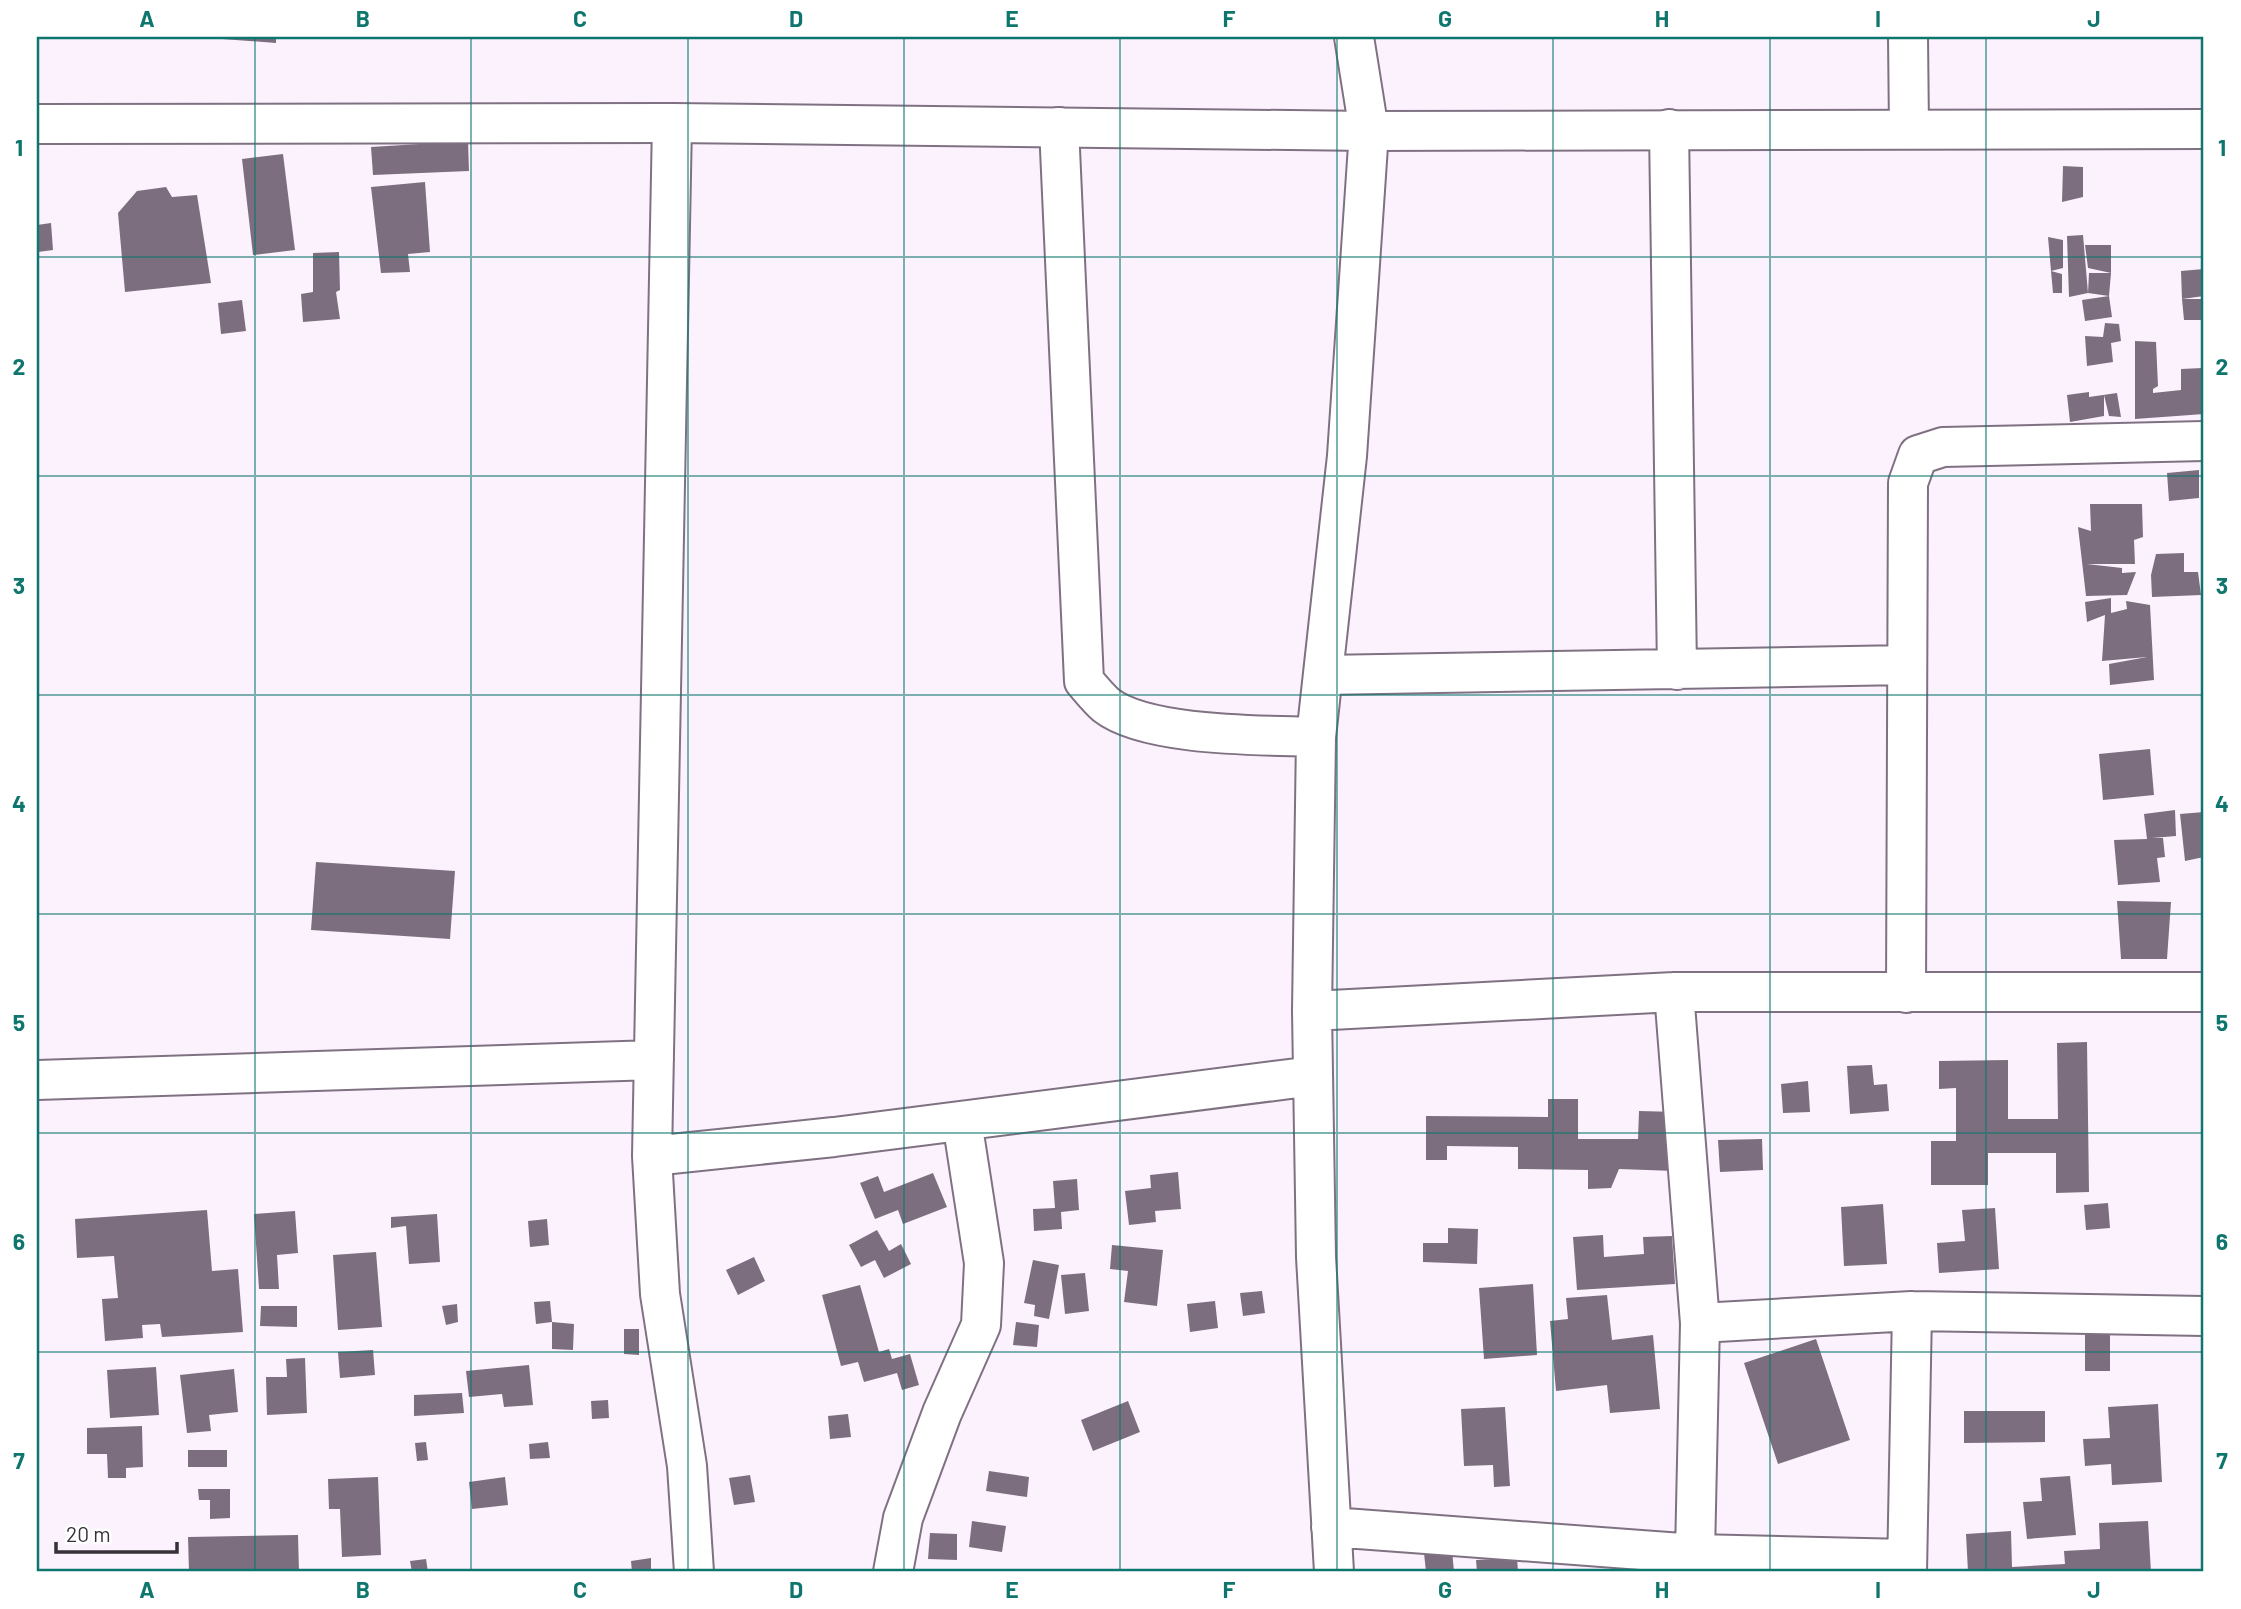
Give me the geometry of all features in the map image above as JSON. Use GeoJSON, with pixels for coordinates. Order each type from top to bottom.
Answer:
{"type":"FeatureCollection","features":[{"type":"Feature","properties":{"kind":"street"},"geometry":{"type":"LineString","coordinates":[[1334,1572],[1316,1257],[1311,1011],[1316,737],[1347,456],[1369,131],[1354,37]]}},
{"type":"Feature","properties":{"kind":"street"},"geometry":{"type":"LineString","coordinates":[[1908,37],[1909,128]]}},
{"type":"Feature","properties":{"kind":"street"},"geometry":{"type":"LineString","coordinates":[[37,124],[672,122],[1369,131],[2204,129]]}},
{"type":"Feature","properties":{"kind":"street"},"geometry":{"type":"LineString","coordinates":[[672,122],[652,1156],[660,1294],[687,1466],[694,1572]]}},
{"type":"Feature","properties":{"kind":"street"},"geometry":{"type":"LineString","coordinates":[[1059,127],[1084,681],[1107,706],[1136,718],[1195,732],[1316,737]]}},
{"type":"Feature","properties":{"kind":"street"},"geometry":{"type":"LineString","coordinates":[[1669,130],[1677,670]]}},
{"type":"Feature","properties":{"kind":"street"},"geometry":{"type":"LineString","coordinates":[[1906,993],[1908,483],[1918,455],[1943,447],[2204,441]]}},
{"type":"Feature","properties":{"kind":"street"},"geometry":{"type":"LineString","coordinates":[[1323,675],[1907,665]]}},
{"type":"Feature","properties":{"kind":"street"},"geometry":{"type":"LineString","coordinates":[[1311,1011],[1674,992],[2204,992]]}},
{"type":"Feature","properties":{"kind":"street"},"geometry":{"type":"LineString","coordinates":[[1674,992],[1700,1323],[1695,1555]]}},
{"type":"Feature","properties":{"kind":"street"},"geometry":{"type":"LineString","coordinates":[[37,1080],[654,1060]]}},
{"type":"Feature","properties":{"kind":"street"},"geometry":{"type":"LineString","coordinates":[[652,1156],[962,1121],[1313,1076]]}},
{"type":"Feature","properties":{"kind":"street"},"geometry":{"type":"LineString","coordinates":[[893,1572],[903,1518],[942,1413],[981,1325],[984,1263],[962,1121]]}},
{"type":"Feature","properties":{"kind":"street"},"geometry":{"type":"LineString","coordinates":[[1700,1323],[1912,1311],[2204,1315]]}},
{"type":"Feature","properties":{"kind":"street"},"geometry":{"type":"LineString","coordinates":[[1331,1527],[1695,1555],[1907,1566],[1912,1311]]}},
{"type":"Feature","properties":{"kind":"building"},"geometry":{"type":"Polygon","coordinates":[[[276,37],[276,43],[222,39],[276,37]]]}},
{"type":"Feature","properties":{"kind":"building"},"geometry":{"type":"Polygon","coordinates":[[[468,141],[469,171],[373,175],[371,147],[468,141]]]}},
{"type":"Feature","properties":{"kind":"building"},"geometry":{"type":"Polygon","coordinates":[[[283,154],[295,250],[253,255],[242,159],[283,154]]]}},
{"type":"Feature","properties":{"kind":"building"},"geometry":{"type":"Polygon","coordinates":[[[2063,166],[2083,167],[2083,197],[2062,202],[2063,166]]]}},
{"type":"Feature","properties":{"kind":"building"},"geometry":{"type":"Polygon","coordinates":[[[425,182],[430,252],[408,254],[410,272],[381,273],[371,187],[425,182]]]}},
{"type":"Feature","properties":{"kind":"building"},"geometry":{"type":"Polygon","coordinates":[[[166,187],[172,197],[197,195],[211,283],[125,292],[118,213],[137,191],[166,187]]]}},
{"type":"Feature","properties":{"kind":"building"},"geometry":{"type":"Polygon","coordinates":[[[51,223],[53,250],[38,252],[37,225],[51,223]]]}},
{"type":"Feature","properties":{"kind":"building"},"geometry":{"type":"Polygon","coordinates":[[[2083,235],[2088,293],[2069,297],[2067,236],[2083,235]]]}},
{"type":"Feature","properties":{"kind":"building"},"geometry":{"type":"Polygon","coordinates":[[[2048,237],[2063,240],[2063,268],[2051,271],[2048,237]]]}},
{"type":"Feature","properties":{"kind":"building"},"geometry":{"type":"Polygon","coordinates":[[[2085,245],[2111,245],[2111,273],[2088,268],[2085,245]]]}},
{"type":"Feature","properties":{"kind":"building"},"geometry":{"type":"Polygon","coordinates":[[[339,252],[340,290],[336,292],[340,319],[303,322],[301,294],[313,292],[313,253],[339,252]]]}},
{"type":"Feature","properties":{"kind":"building"},"geometry":{"type":"Polygon","coordinates":[[[2204,269],[2204,296],[2182,299],[2181,271],[2204,269]]]}},
{"type":"Feature","properties":{"kind":"building"},"geometry":{"type":"Polygon","coordinates":[[[2051,271],[2062,274],[2062,293],[2053,293],[2051,271]]]}},
{"type":"Feature","properties":{"kind":"building"},"geometry":{"type":"Polygon","coordinates":[[[2089,273],[2111,273],[2109,296],[2088,293],[2089,273]]]}},
{"type":"Feature","properties":{"kind":"building"},"geometry":{"type":"Polygon","coordinates":[[[2109,296],[2112,317],[2085,321],[2082,300],[2109,296]]]}},
{"type":"Feature","properties":{"kind":"building"},"geometry":{"type":"Polygon","coordinates":[[[2182,299],[2204,299],[2204,320],[2184,320],[2182,299]]]}},
{"type":"Feature","properties":{"kind":"building"},"geometry":{"type":"Polygon","coordinates":[[[242,300],[246,331],[221,334],[218,303],[242,300]]]}},
{"type":"Feature","properties":{"kind":"building"},"geometry":{"type":"Polygon","coordinates":[[[2105,323],[2119,324],[2121,341],[2111,343],[2113,362],[2087,366],[2085,336],[2103,337],[2105,323]]]}},
{"type":"Feature","properties":{"kind":"building"},"geometry":{"type":"Polygon","coordinates":[[[2135,341],[2156,342],[2158,386],[2153,389],[2153,393],[2181,390],[2181,369],[2202,368],[2204,414],[2135,419],[2135,341]]]}},
{"type":"Feature","properties":{"kind":"building"},"geometry":{"type":"Polygon","coordinates":[[[2089,392],[2089,397],[2117,393],[2121,417],[2109,416],[2104,395],[2104,416],[2070,422],[2067,395],[2089,392]]]}},
{"type":"Feature","properties":{"kind":"building"},"geometry":{"type":"Polygon","coordinates":[[[2199,470],[2199,498],[2169,501],[2167,473],[2199,470]]]}},
{"type":"Feature","properties":{"kind":"building"},"geometry":{"type":"Polygon","coordinates":[[[2090,504],[2142,504],[2143,537],[2134,540],[2135,564],[2087,564],[2122,568],[2122,573],[2136,572],[2127,595],[2086,596],[2078,527],[2091,531],[2090,504]]]}},
{"type":"Feature","properties":{"kind":"building"},"geometry":{"type":"Polygon","coordinates":[[[2184,553],[2184,572],[2198,572],[2201,595],[2152,597],[2151,575],[2156,554],[2184,553]]]}},
{"type":"Feature","properties":{"kind":"building"},"geometry":{"type":"Polygon","coordinates":[[[2111,598],[2111,613],[2127,609],[2126,601],[2150,605],[2154,680],[2110,685],[2109,664],[2147,657],[2102,661],[2105,615],[2087,622],[2085,602],[2111,598]]]}},
{"type":"Feature","properties":{"kind":"building"},"geometry":{"type":"Polygon","coordinates":[[[2150,749],[2154,795],[2103,800],[2099,754],[2150,749]]]}},
{"type":"Feature","properties":{"kind":"building"},"geometry":{"type":"Polygon","coordinates":[[[2175,810],[2176,836],[2152,838],[2163,838],[2165,857],[2157,858],[2160,882],[2118,885],[2114,840],[2147,839],[2144,814],[2175,810]]]}},
{"type":"Feature","properties":{"kind":"building"},"geometry":{"type":"Polygon","coordinates":[[[2204,812],[2204,857],[2185,861],[2180,814],[2204,812]]]}},
{"type":"Feature","properties":{"kind":"building"},"geometry":{"type":"Polygon","coordinates":[[[316,862],[455,871],[450,939],[311,930],[316,862]]]}},
{"type":"Feature","properties":{"kind":"building"},"geometry":{"type":"Polygon","coordinates":[[[2117,901],[2171,902],[2167,959],[2121,959],[2117,901]]]}},
{"type":"Feature","properties":{"kind":"building"},"geometry":{"type":"Polygon","coordinates":[[[2087,1042],[2089,1192],[2056,1193],[2056,1153],[1988,1153],[1988,1185],[1931,1185],[1931,1141],[1956,1141],[1956,1088],[1939,1089],[1939,1061],[2008,1060],[2008,1119],[2058,1119],[2057,1043],[2087,1042]]]}},
{"type":"Feature","properties":{"kind":"building"},"geometry":{"type":"Polygon","coordinates":[[[1872,1065],[1874,1085],[1887,1084],[1889,1111],[1850,1114],[1847,1066],[1872,1065]]]}},
{"type":"Feature","properties":{"kind":"building"},"geometry":{"type":"Polygon","coordinates":[[[1808,1081],[1810,1112],[1783,1113],[1781,1084],[1808,1081]]]}},
{"type":"Feature","properties":{"kind":"building"},"geometry":{"type":"Polygon","coordinates":[[[1548,1099],[1578,1099],[1578,1139],[1638,1139],[1639,1111],[1677,1112],[1675,1171],[1619,1169],[1611,1188],[1588,1189],[1588,1170],[1518,1169],[1518,1147],[1447,1146],[1447,1160],[1426,1160],[1426,1116],[1548,1117],[1548,1099]]]}},
{"type":"Feature","properties":{"kind":"building"},"geometry":{"type":"Polygon","coordinates":[[[1762,1139],[1763,1170],[1720,1172],[1718,1140],[1762,1139]]]}},
{"type":"Feature","properties":{"kind":"building"},"geometry":{"type":"Polygon","coordinates":[[[1178,1172],[1181,1209],[1155,1211],[1156,1222],[1129,1225],[1125,1191],[1151,1188],[1150,1175],[1178,1172]]]}},
{"type":"Feature","properties":{"kind":"building"},"geometry":{"type":"Polygon","coordinates":[[[933,1173],[947,1207],[903,1224],[898,1210],[875,1219],[860,1183],[878,1176],[884,1192],[933,1173]]]}},
{"type":"Feature","properties":{"kind":"building"},"geometry":{"type":"Polygon","coordinates":[[[1077,1179],[1079,1210],[1061,1212],[1062,1229],[1034,1231],[1033,1209],[1055,1208],[1053,1181],[1077,1179]]]}},
{"type":"Feature","properties":{"kind":"building"},"geometry":{"type":"Polygon","coordinates":[[[2108,1203],[2110,1228],[2086,1230],[2084,1205],[2108,1203]]]}},
{"type":"Feature","properties":{"kind":"building"},"geometry":{"type":"Polygon","coordinates":[[[1883,1204],[1887,1264],[1844,1266],[1841,1207],[1883,1204]]]}},
{"type":"Feature","properties":{"kind":"building"},"geometry":{"type":"Polygon","coordinates":[[[1995,1208],[1999,1269],[1939,1273],[1937,1243],[1965,1241],[1962,1210],[1995,1208]]]}},
{"type":"Feature","properties":{"kind":"building"},"geometry":{"type":"Polygon","coordinates":[[[207,1210],[212,1271],[238,1269],[243,1332],[162,1337],[160,1324],[142,1325],[143,1338],[105,1341],[102,1299],[118,1298],[114,1256],[77,1258],[75,1219],[207,1210]]]}},
{"type":"Feature","properties":{"kind":"building"},"geometry":{"type":"Polygon","coordinates":[[[295,1211],[298,1253],[277,1255],[279,1289],[259,1289],[254,1214],[295,1211]]]}},
{"type":"Feature","properties":{"kind":"building"},"geometry":{"type":"Polygon","coordinates":[[[437,1214],[440,1262],[409,1264],[406,1226],[391,1228],[391,1217],[437,1214]]]}},
{"type":"Feature","properties":{"kind":"building"},"geometry":{"type":"Polygon","coordinates":[[[547,1219],[549,1245],[530,1247],[528,1221],[547,1219]]]}},
{"type":"Feature","properties":{"kind":"building"},"geometry":{"type":"Polygon","coordinates":[[[1448,1228],[1478,1229],[1477,1264],[1423,1262],[1423,1243],[1448,1243],[1448,1228]]]}},
{"type":"Feature","properties":{"kind":"building"},"geometry":{"type":"Polygon","coordinates":[[[877,1230],[889,1251],[901,1244],[911,1264],[884,1278],[875,1260],[861,1267],[849,1245],[877,1230]]]}},
{"type":"Feature","properties":{"kind":"building"},"geometry":{"type":"Polygon","coordinates":[[[1603,1235],[1604,1257],[1644,1254],[1643,1237],[1672,1236],[1675,1284],[1577,1290],[1573,1237],[1603,1235]]]}},
{"type":"Feature","properties":{"kind":"building"},"geometry":{"type":"Polygon","coordinates":[[[1112,1245],[1163,1250],[1157,1306],[1124,1302],[1128,1271],[1110,1269],[1112,1245]]]}},
{"type":"Feature","properties":{"kind":"building"},"geometry":{"type":"Polygon","coordinates":[[[376,1252],[382,1327],[338,1330],[333,1255],[376,1252]]]}},
{"type":"Feature","properties":{"kind":"building"},"geometry":{"type":"Polygon","coordinates":[[[754,1257],[765,1281],[738,1295],[726,1270],[754,1257]]]}},
{"type":"Feature","properties":{"kind":"building"},"geometry":{"type":"Polygon","coordinates":[[[1033,1260],[1059,1265],[1049,1319],[1034,1316],[1035,1305],[1024,1303],[1033,1260]]]}},
{"type":"Feature","properties":{"kind":"building"},"geometry":{"type":"Polygon","coordinates":[[[1085,1273],[1089,1311],[1065,1314],[1061,1275],[1085,1273]]]}},
{"type":"Feature","properties":{"kind":"building"},"geometry":{"type":"Polygon","coordinates":[[[1533,1284],[1537,1355],[1484,1359],[1479,1288],[1533,1284]]]}},
{"type":"Feature","properties":{"kind":"building"},"geometry":{"type":"Polygon","coordinates":[[[860,1285],[879,1352],[889,1349],[892,1359],[910,1354],[919,1385],[902,1390],[897,1373],[864,1382],[858,1362],[841,1366],[822,1295],[860,1285]]]}},
{"type":"Feature","properties":{"kind":"building"},"geometry":{"type":"Polygon","coordinates":[[[1262,1291],[1265,1313],[1243,1316],[1240,1293],[1262,1291]]]}},
{"type":"Feature","properties":{"kind":"building"},"geometry":{"type":"Polygon","coordinates":[[[1607,1295],[1612,1340],[1653,1335],[1660,1409],[1610,1413],[1607,1385],[1556,1391],[1550,1321],[1568,1319],[1566,1298],[1607,1295]]]}},
{"type":"Feature","properties":{"kind":"building"},"geometry":{"type":"Polygon","coordinates":[[[550,1301],[552,1322],[536,1324],[534,1302],[550,1301]]]}},
{"type":"Feature","properties":{"kind":"building"},"geometry":{"type":"Polygon","coordinates":[[[1215,1301],[1218,1328],[1190,1332],[1187,1304],[1215,1301]]]}},
{"type":"Feature","properties":{"kind":"building"},"geometry":{"type":"Polygon","coordinates":[[[457,1304],[458,1322],[446,1325],[442,1306],[457,1304]]]}},
{"type":"Feature","properties":{"kind":"building"},"geometry":{"type":"Polygon","coordinates":[[[261,1306],[297,1306],[297,1327],[260,1326],[261,1306]]]}},
{"type":"Feature","properties":{"kind":"building"},"geometry":{"type":"Polygon","coordinates":[[[552,1322],[574,1324],[573,1350],[552,1349],[552,1322]]]}},
{"type":"Feature","properties":{"kind":"building"},"geometry":{"type":"Polygon","coordinates":[[[1016,1322],[1039,1325],[1037,1347],[1013,1345],[1016,1322]]]}},
{"type":"Feature","properties":{"kind":"building"},"geometry":{"type":"Polygon","coordinates":[[[624,1329],[639,1329],[639,1355],[624,1354],[624,1329]]]}},
{"type":"Feature","properties":{"kind":"building"},"geometry":{"type":"Polygon","coordinates":[[[2085,1329],[2110,1329],[2110,1371],[2085,1371],[2085,1329]]]}},
{"type":"Feature","properties":{"kind":"building"},"geometry":{"type":"Polygon","coordinates":[[[1816,1339],[1850,1440],[1778,1464],[1744,1363],[1816,1339]]]}},
{"type":"Feature","properties":{"kind":"building"},"geometry":{"type":"Polygon","coordinates":[[[373,1350],[375,1375],[340,1378],[338,1352],[373,1350]]]}},
{"type":"Feature","properties":{"kind":"building"},"geometry":{"type":"Polygon","coordinates":[[[305,1358],[307,1413],[267,1415],[266,1377],[287,1377],[286,1359],[305,1358]]]}},
{"type":"Feature","properties":{"kind":"building"},"geometry":{"type":"Polygon","coordinates":[[[529,1365],[533,1405],[504,1407],[502,1394],[469,1397],[466,1371],[529,1365]]]}},
{"type":"Feature","properties":{"kind":"building"},"geometry":{"type":"Polygon","coordinates":[[[156,1367],[159,1415],[110,1418],[107,1370],[156,1367]]]}},
{"type":"Feature","properties":{"kind":"building"},"geometry":{"type":"Polygon","coordinates":[[[234,1369],[238,1412],[209,1415],[211,1431],[187,1433],[180,1375],[234,1369]]]}},
{"type":"Feature","properties":{"kind":"building"},"geometry":{"type":"Polygon","coordinates":[[[462,1393],[464,1413],[414,1416],[414,1395],[462,1393]]]}},
{"type":"Feature","properties":{"kind":"building"},"geometry":{"type":"Polygon","coordinates":[[[608,1400],[609,1418],[592,1419],[591,1401],[608,1400]]]}},
{"type":"Feature","properties":{"kind":"building"},"geometry":{"type":"Polygon","coordinates":[[[1128,1401],[1140,1432],[1093,1451],[1081,1420],[1128,1401]]]}},
{"type":"Feature","properties":{"kind":"building"},"geometry":{"type":"Polygon","coordinates":[[[2158,1404],[2162,1482],[2112,1485],[2111,1464],[2085,1466],[2083,1439],[2110,1438],[2108,1407],[2158,1404]]]}},
{"type":"Feature","properties":{"kind":"building"},"geometry":{"type":"Polygon","coordinates":[[[1505,1407],[1510,1486],[1494,1487],[1493,1465],[1464,1466],[1461,1409],[1505,1407]]]}},
{"type":"Feature","properties":{"kind":"building"},"geometry":{"type":"Polygon","coordinates":[[[1964,1411],[2045,1411],[2045,1442],[1964,1443],[1964,1411]]]}},
{"type":"Feature","properties":{"kind":"building"},"geometry":{"type":"Polygon","coordinates":[[[848,1414],[851,1437],[830,1439],[828,1416],[848,1414]]]}},
{"type":"Feature","properties":{"kind":"building"},"geometry":{"type":"Polygon","coordinates":[[[142,1426],[143,1467],[126,1468],[126,1478],[108,1478],[107,1454],[87,1454],[87,1428],[142,1426]]]}},
{"type":"Feature","properties":{"kind":"building"},"geometry":{"type":"Polygon","coordinates":[[[426,1442],[428,1460],[417,1461],[415,1443],[426,1442]]]}},
{"type":"Feature","properties":{"kind":"building"},"geometry":{"type":"Polygon","coordinates":[[[548,1442],[550,1458],[530,1459],[529,1444],[548,1442]]]}},
{"type":"Feature","properties":{"kind":"building"},"geometry":{"type":"Polygon","coordinates":[[[188,1450],[227,1450],[227,1467],[188,1467],[188,1450]]]}},
{"type":"Feature","properties":{"kind":"building"},"geometry":{"type":"Polygon","coordinates":[[[989,1471],[1029,1477],[1027,1497],[986,1491],[989,1471]]]}},
{"type":"Feature","properties":{"kind":"building"},"geometry":{"type":"Polygon","coordinates":[[[750,1475],[755,1502],[734,1505],[729,1478],[750,1475]]]}},
{"type":"Feature","properties":{"kind":"building"},"geometry":{"type":"Polygon","coordinates":[[[2070,1476],[2076,1535],[2027,1539],[2023,1502],[2042,1501],[2040,1478],[2070,1476]]]}},
{"type":"Feature","properties":{"kind":"building"},"geometry":{"type":"Polygon","coordinates":[[[378,1477],[381,1555],[342,1557],[340,1509],[329,1509],[328,1479],[378,1477]]]}},
{"type":"Feature","properties":{"kind":"building"},"geometry":{"type":"Polygon","coordinates":[[[505,1477],[508,1505],[472,1509],[469,1482],[505,1477]]]}},
{"type":"Feature","properties":{"kind":"building"},"geometry":{"type":"Polygon","coordinates":[[[198,1489],[230,1489],[230,1518],[210,1519],[210,1500],[199,1500],[198,1489]]]}},
{"type":"Feature","properties":{"kind":"building"},"geometry":{"type":"Polygon","coordinates":[[[972,1521],[1006,1526],[1002,1552],[969,1547],[972,1521]]]}},
{"type":"Feature","properties":{"kind":"building"},"geometry":{"type":"Polygon","coordinates":[[[2148,1521],[2151,1572],[1968,1572],[1966,1534],[2011,1531],[2012,1567],[2065,1564],[2064,1551],[2100,1549],[2099,1523],[2148,1521]]]}},
{"type":"Feature","properties":{"kind":"building"},"geometry":{"type":"Polygon","coordinates":[[[930,1533],[957,1534],[957,1560],[928,1559],[930,1533]]]}},
{"type":"Feature","properties":{"kind":"building"},"geometry":{"type":"Polygon","coordinates":[[[298,1535],[299,1572],[189,1572],[188,1537],[298,1535]]]}},
{"type":"Feature","properties":{"kind":"building"},"geometry":{"type":"Polygon","coordinates":[[[1452,1550],[1454,1572],[1426,1572],[1424,1553],[1452,1550]]]}},
{"type":"Feature","properties":{"kind":"building"},"geometry":{"type":"Polygon","coordinates":[[[651,1558],[651,1572],[632,1572],[631,1561],[651,1558]]]}},
{"type":"Feature","properties":{"kind":"building"},"geometry":{"type":"Polygon","coordinates":[[[1517,1558],[1518,1572],[1477,1572],[1476,1560],[1517,1558]]]}},
{"type":"Feature","properties":{"kind":"building"},"geometry":{"type":"Polygon","coordinates":[[[426,1559],[428,1572],[412,1572],[410,1561],[426,1559]]]}}]}
